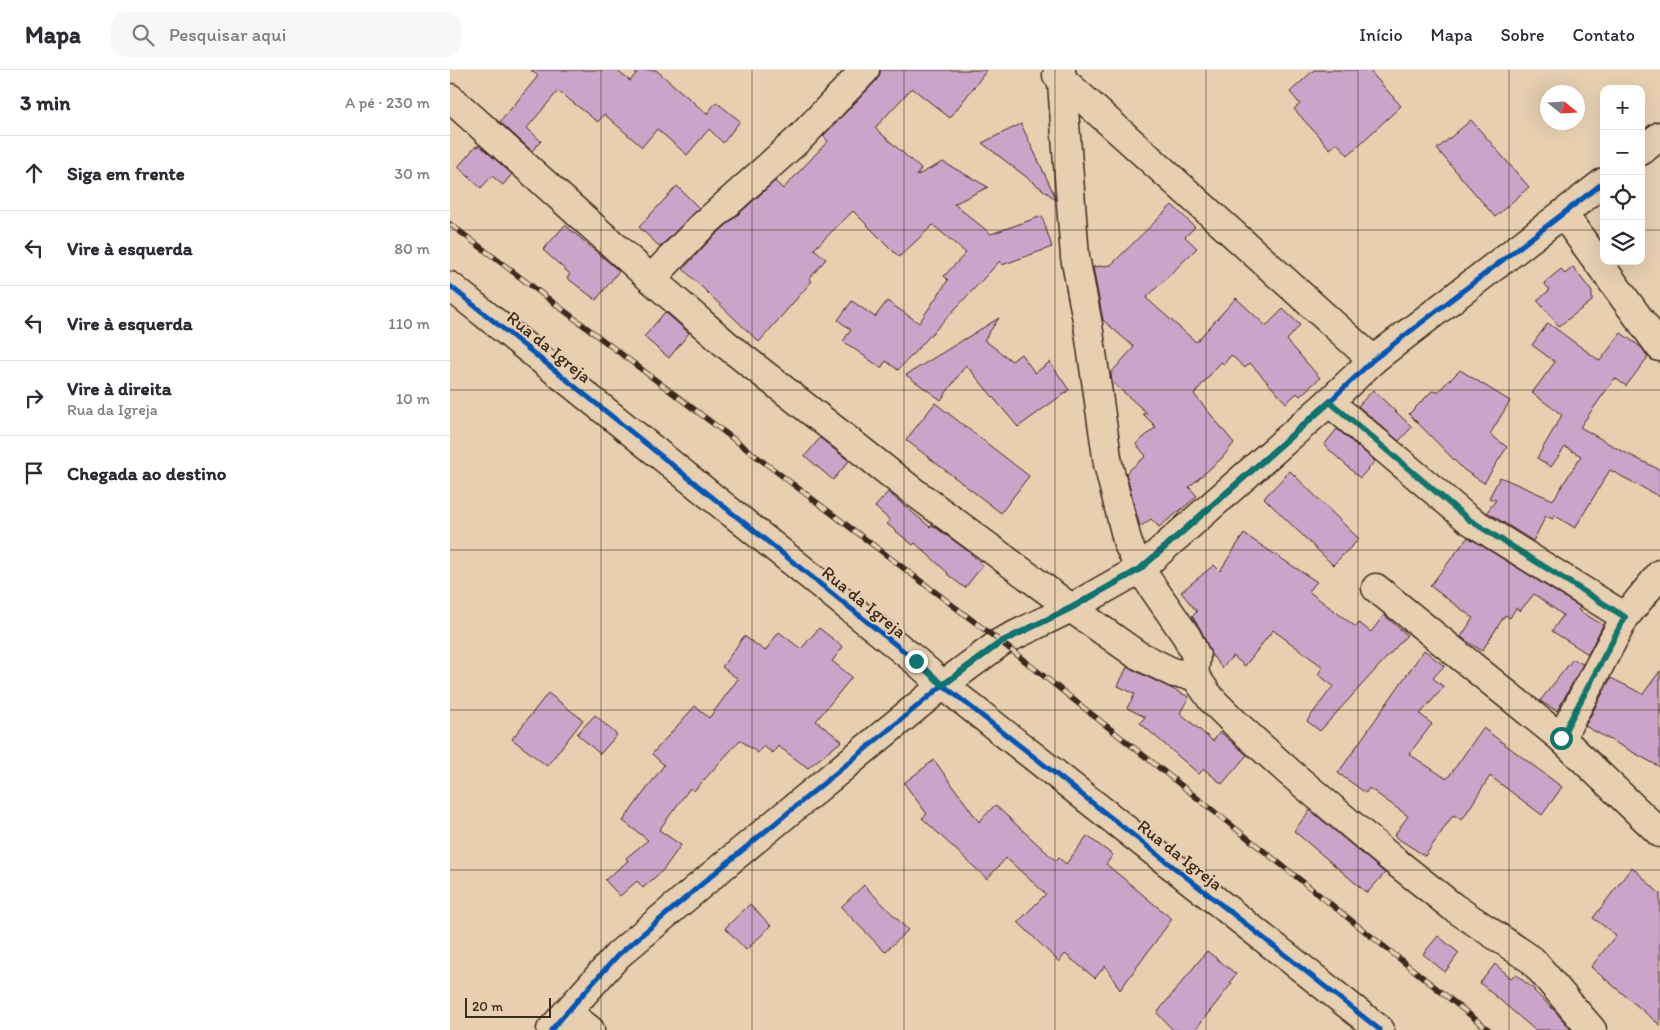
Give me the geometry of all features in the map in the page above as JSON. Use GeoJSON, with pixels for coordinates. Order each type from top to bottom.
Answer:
{"type":"FeatureCollection","features":[{"type":"Feature","properties":{"kind":"street"},"geometry":{"type":"LineString","coordinates":[[651,279],[699,229],[800,138],[865,70]]}},
{"type":"Feature","properties":{"kind":"street"},"geometry":{"type":"LineString","coordinates":[[1063,73],[1373,360]]}},
{"type":"Feature","properties":{"kind":"street"},"geometry":{"type":"LineString","coordinates":[[1063,73],[1075,257],[1088,326],[1108,464],[1128,544],[1140,569],[1187,637],[1196,656],[1194,675],[1212,700],[1289,772],[1391,858],[1453,907],[1532,960],[1592,1030]]}},
{"type":"Feature","properties":{"kind":"street"},"geometry":{"type":"LineString","coordinates":[[450,98],[728,346],[903,483],[1136,654],[1174,673],[1194,675]]}},
{"type":"Feature","properties":{"kind":"street"},"geometry":{"type":"LineString","coordinates":[[1645,148],[1660,136]]}},
{"type":"Feature","properties":{"kind":"street"},"geometry":{"type":"LineString","coordinates":[[590,1030],[559,1021],[618,955],[722,867],[943,685],[1001,642],[1071,608],[1140,569],[1330,402],[1373,360],[1600,185]]}},
{"type":"Feature","properties":{"kind":"street"},"geometry":{"type":"LineString","coordinates":[[1563,214],[1660,347]]}},
{"type":"Feature","properties":{"kind":"street","name":"Rua da Igreja"},"geometry":{"type":"LineString","coordinates":[[450,286],[916,661],[943,685],[1380,1030]]}},
{"type":"Feature","properties":{"kind":"street"},"geometry":{"type":"LineString","coordinates":[[1330,402],[1468,519],[1625,617]]}},
{"type":"Feature","properties":{"kind":"street"},"geometry":{"type":"LineString","coordinates":[[1561,738],[1625,617],[1660,574]]}},
{"type":"Feature","properties":{"kind":"street"},"geometry":{"type":"LineString","coordinates":[[1376,588],[1561,738],[1660,833]]}},
{"type":"Feature","properties":{"kind":"building"},"geometry":{"type":"Polygon","coordinates":[[[531,70],[616,70],[630,81],[639,70],[656,70],[707,114],[716,102],[740,121],[723,143],[709,129],[687,155],[657,129],[642,147],[604,114],[598,122],[558,91],[527,128],[541,141],[532,151],[500,122],[538,76],[531,70]]]}},
{"type":"Feature","properties":{"kind":"building"},"geometry":{"type":"Polygon","coordinates":[[[880,70],[987,70],[950,118],[912,88],[875,128],[921,169],[916,176],[943,162],[988,187],[954,204],[991,234],[1042,216],[1052,247],[1002,265],[1000,261],[898,370],[886,361],[881,368],[843,341],[851,330],[838,320],[852,301],[875,317],[887,301],[919,323],[948,280],[944,276],[966,253],[933,225],[899,257],[853,211],[814,249],[826,259],[809,279],[812,281],[759,342],[683,269],[710,240],[775,181],[783,189],[828,141],[823,136],[876,81],[880,70]]]}},
{"type":"Feature","properties":{"kind":"building"},"geometry":{"type":"Polygon","coordinates":[[[1314,70],[1369,70],[1401,106],[1348,155],[1337,143],[1330,149],[1294,109],[1300,104],[1290,92],[1314,70]]]}},
{"type":"Feature","properties":{"kind":"building"},"geometry":{"type":"Polygon","coordinates":[[[1471,120],[1529,187],[1495,217],[1437,149],[1471,120]]]}},
{"type":"Feature","properties":{"kind":"building"},"geometry":{"type":"Polygon","coordinates":[[[1021,124],[1055,196],[1055,199],[982,143],[1021,124]]]}},
{"type":"Feature","properties":{"kind":"building"},"geometry":{"type":"Polygon","coordinates":[[[479,145],[512,174],[503,185],[492,176],[481,188],[458,167],[479,145]]]}},
{"type":"Feature","properties":{"kind":"building"},"geometry":{"type":"Polygon","coordinates":[[[677,186],[699,208],[660,247],[639,227],[677,186]]]}},
{"type":"Feature","properties":{"kind":"building"},"geometry":{"type":"Polygon","coordinates":[[[1172,205],[1195,227],[1185,237],[1197,248],[1146,298],[1196,342],[1236,298],[1266,326],[1283,309],[1300,325],[1287,340],[1320,378],[1300,396],[1297,393],[1286,403],[1250,363],[1245,368],[1231,355],[1224,364],[1221,362],[1194,394],[1234,443],[1222,458],[1189,487],[1197,496],[1159,527],[1151,519],[1140,527],[1126,473],[1146,456],[1136,444],[1156,427],[1143,414],[1147,413],[1112,382],[1111,373],[1134,347],[1103,320],[1093,267],[1111,265],[1172,205]]]}},
{"type":"Feature","properties":{"kind":"building"},"geometry":{"type":"Polygon","coordinates":[[[565,225],[619,271],[596,300],[567,278],[570,274],[543,250],[565,225]]]}},
{"type":"Feature","properties":{"kind":"building"},"geometry":{"type":"Polygon","coordinates":[[[1573,267],[1592,292],[1592,301],[1559,326],[1537,300],[1550,290],[1544,283],[1561,269],[1565,274],[1573,267]]]}},
{"type":"Feature","properties":{"kind":"building"},"geometry":{"type":"Polygon","coordinates":[[[665,312],[689,333],[669,358],[644,337],[665,312]]]}},
{"type":"Feature","properties":{"kind":"building"},"geometry":{"type":"Polygon","coordinates":[[[999,318],[984,340],[1012,361],[1021,354],[1035,373],[1050,362],[1069,390],[1018,427],[966,365],[941,400],[906,375],[999,318]]]}},
{"type":"Feature","properties":{"kind":"building"},"geometry":{"type":"Polygon","coordinates":[[[1548,323],[1600,361],[1621,333],[1642,348],[1648,357],[1626,386],[1615,378],[1580,427],[1660,470],[1660,497],[1610,470],[1575,528],[1554,515],[1553,519],[1546,516],[1533,541],[1487,512],[1496,500],[1489,498],[1500,477],[1553,500],[1581,456],[1565,447],[1551,467],[1537,458],[1562,415],[1532,393],[1555,362],[1532,345],[1548,323]]]}},
{"type":"Feature","properties":{"kind":"building"},"geometry":{"type":"Polygon","coordinates":[[[1460,370],[1510,401],[1490,434],[1507,447],[1484,483],[1464,470],[1409,414],[1432,391],[1438,392],[1460,370]]]}},
{"type":"Feature","properties":{"kind":"building"},"geometry":{"type":"Polygon","coordinates":[[[1373,390],[1412,427],[1399,441],[1358,406],[1373,390]]]}},
{"type":"Feature","properties":{"kind":"building"},"geometry":{"type":"Polygon","coordinates":[[[935,403],[1029,476],[1001,513],[906,440],[935,403]]]}},
{"type":"Feature","properties":{"kind":"building"},"geometry":{"type":"Polygon","coordinates":[[[1337,429],[1375,461],[1360,478],[1324,445],[1337,429]]]}},
{"type":"Feature","properties":{"kind":"building"},"geometry":{"type":"Polygon","coordinates":[[[820,438],[849,461],[833,480],[805,456],[820,438]]]}},
{"type":"Feature","properties":{"kind":"building"},"geometry":{"type":"Polygon","coordinates":[[[1290,471],[1359,539],[1333,565],[1264,498],[1290,471]]]}},
{"type":"Feature","properties":{"kind":"building"},"geometry":{"type":"Polygon","coordinates":[[[888,492],[930,527],[932,525],[968,551],[983,565],[965,588],[947,574],[915,543],[913,545],[887,524],[890,520],[875,507],[888,492]]]}},
{"type":"Feature","properties":{"kind":"building"},"geometry":{"type":"Polygon","coordinates":[[[1244,534],[1317,582],[1308,591],[1356,627],[1359,623],[1371,632],[1384,615],[1407,635],[1320,731],[1307,721],[1333,686],[1318,674],[1323,667],[1273,630],[1245,666],[1233,656],[1222,668],[1211,654],[1201,630],[1192,616],[1197,612],[1181,592],[1214,565],[1220,571],[1244,534]]]}},
{"type":"Feature","properties":{"kind":"building"},"geometry":{"type":"Polygon","coordinates":[[[1468,537],[1580,607],[1578,610],[1603,625],[1588,654],[1552,631],[1563,615],[1534,594],[1520,611],[1516,608],[1510,618],[1505,615],[1482,651],[1461,637],[1473,618],[1430,586],[1468,537]]]}},
{"type":"Feature","properties":{"kind":"building"},"geometry":{"type":"Polygon","coordinates":[[[819,628],[843,647],[832,661],[852,677],[816,721],[842,741],[808,768],[778,746],[773,753],[763,746],[758,753],[740,740],[694,791],[690,788],[659,830],[681,845],[664,869],[643,888],[637,881],[620,896],[605,880],[628,861],[626,858],[648,840],[623,821],[664,765],[652,754],[695,706],[709,718],[738,679],[722,667],[744,636],[765,651],[779,632],[801,649],[819,628]]]}},
{"type":"Feature","properties":{"kind":"building"},"geometry":{"type":"Polygon","coordinates":[[[1424,650],[1444,666],[1433,678],[1444,687],[1420,714],[1432,724],[1409,754],[1447,779],[1483,728],[1562,787],[1542,815],[1490,776],[1462,820],[1453,815],[1425,856],[1394,836],[1408,816],[1369,788],[1366,793],[1338,773],[1424,650]]]}},
{"type":"Feature","properties":{"kind":"building"},"geometry":{"type":"Polygon","coordinates":[[[1573,659],[1583,664],[1557,711],[1540,701],[1573,659]]]}},
{"type":"Feature","properties":{"kind":"building"},"geometry":{"type":"Polygon","coordinates":[[[1127,667],[1189,697],[1180,713],[1213,741],[1220,732],[1247,755],[1222,784],[1204,769],[1199,774],[1140,723],[1145,717],[1127,708],[1135,694],[1118,686],[1127,667]]]}},
{"type":"Feature","properties":{"kind":"building"},"geometry":{"type":"Polygon","coordinates":[[[1660,671],[1660,767],[1585,726],[1611,678],[1643,694],[1660,671]]]}},
{"type":"Feature","properties":{"kind":"building"},"geometry":{"type":"Polygon","coordinates":[[[548,693],[583,720],[547,766],[512,739],[548,693]]]}},
{"type":"Feature","properties":{"kind":"building"},"geometry":{"type":"Polygon","coordinates":[[[595,715],[617,735],[600,754],[577,734],[595,715]]]}},
{"type":"Feature","properties":{"kind":"building"},"geometry":{"type":"Polygon","coordinates":[[[934,760],[979,822],[995,805],[1056,861],[1059,858],[1066,864],[1087,836],[1113,855],[1106,864],[1172,919],[1120,990],[1105,966],[1095,978],[1065,954],[1059,962],[1018,922],[1046,894],[1006,858],[987,879],[922,818],[927,814],[904,783],[934,760]]]}},
{"type":"Feature","properties":{"kind":"building"},"geometry":{"type":"Polygon","coordinates":[[[1310,810],[1385,873],[1367,893],[1294,831],[1310,810]]]}},
{"type":"Feature","properties":{"kind":"building"},"geometry":{"type":"Polygon","coordinates":[[[1632,867],[1660,894],[1660,1025],[1591,967],[1616,935],[1593,918],[1632,867]]]}},
{"type":"Feature","properties":{"kind":"building"},"geometry":{"type":"Polygon","coordinates":[[[864,885],[908,930],[885,952],[841,907],[864,885]]]}},
{"type":"Feature","properties":{"kind":"building"},"geometry":{"type":"Polygon","coordinates":[[[750,904],[771,926],[746,950],[725,928],[750,904]]]}},
{"type":"Feature","properties":{"kind":"building"},"geometry":{"type":"Polygon","coordinates":[[[1438,936],[1459,953],[1445,972],[1423,954],[1438,936]]]}},
{"type":"Feature","properties":{"kind":"building"},"geometry":{"type":"Polygon","coordinates":[[[1207,951],[1236,974],[1230,982],[1232,983],[1195,1030],[1173,1030],[1157,1013],[1207,951]]]}},
{"type":"Feature","properties":{"kind":"building"},"geometry":{"type":"Polygon","coordinates":[[[1495,964],[1511,978],[1515,974],[1535,990],[1571,1030],[1535,1030],[1480,983],[1495,964]]]}},
{"type":"Feature","properties":{"kind":"railway"},"geometry":{"type":"LineString","coordinates":[[450,224],[1001,642],[1489,1030]]}},
{"type":"Feature","properties":{"kind":"cycle path"},"geometry":{"type":"LineString","coordinates":[[551,1030],[618,955],[943,685],[1001,642],[1071,608],[1140,569],[1329,402],[1373,360],[1600,185]]}},
{"type":"Feature","properties":{"kind":"cycle path"},"geometry":{"type":"LineString","coordinates":[[450,286],[916,661],[943,685],[1380,1030]]}},
{"type":"Feature","properties":{"kind":"route"},"geometry":{"type":"LineString","coordinates":[[916,661],[943,685],[1001,642],[1071,608],[1140,569],[1330,402],[1468,519],[1625,617],[1561,738]]}}]}
